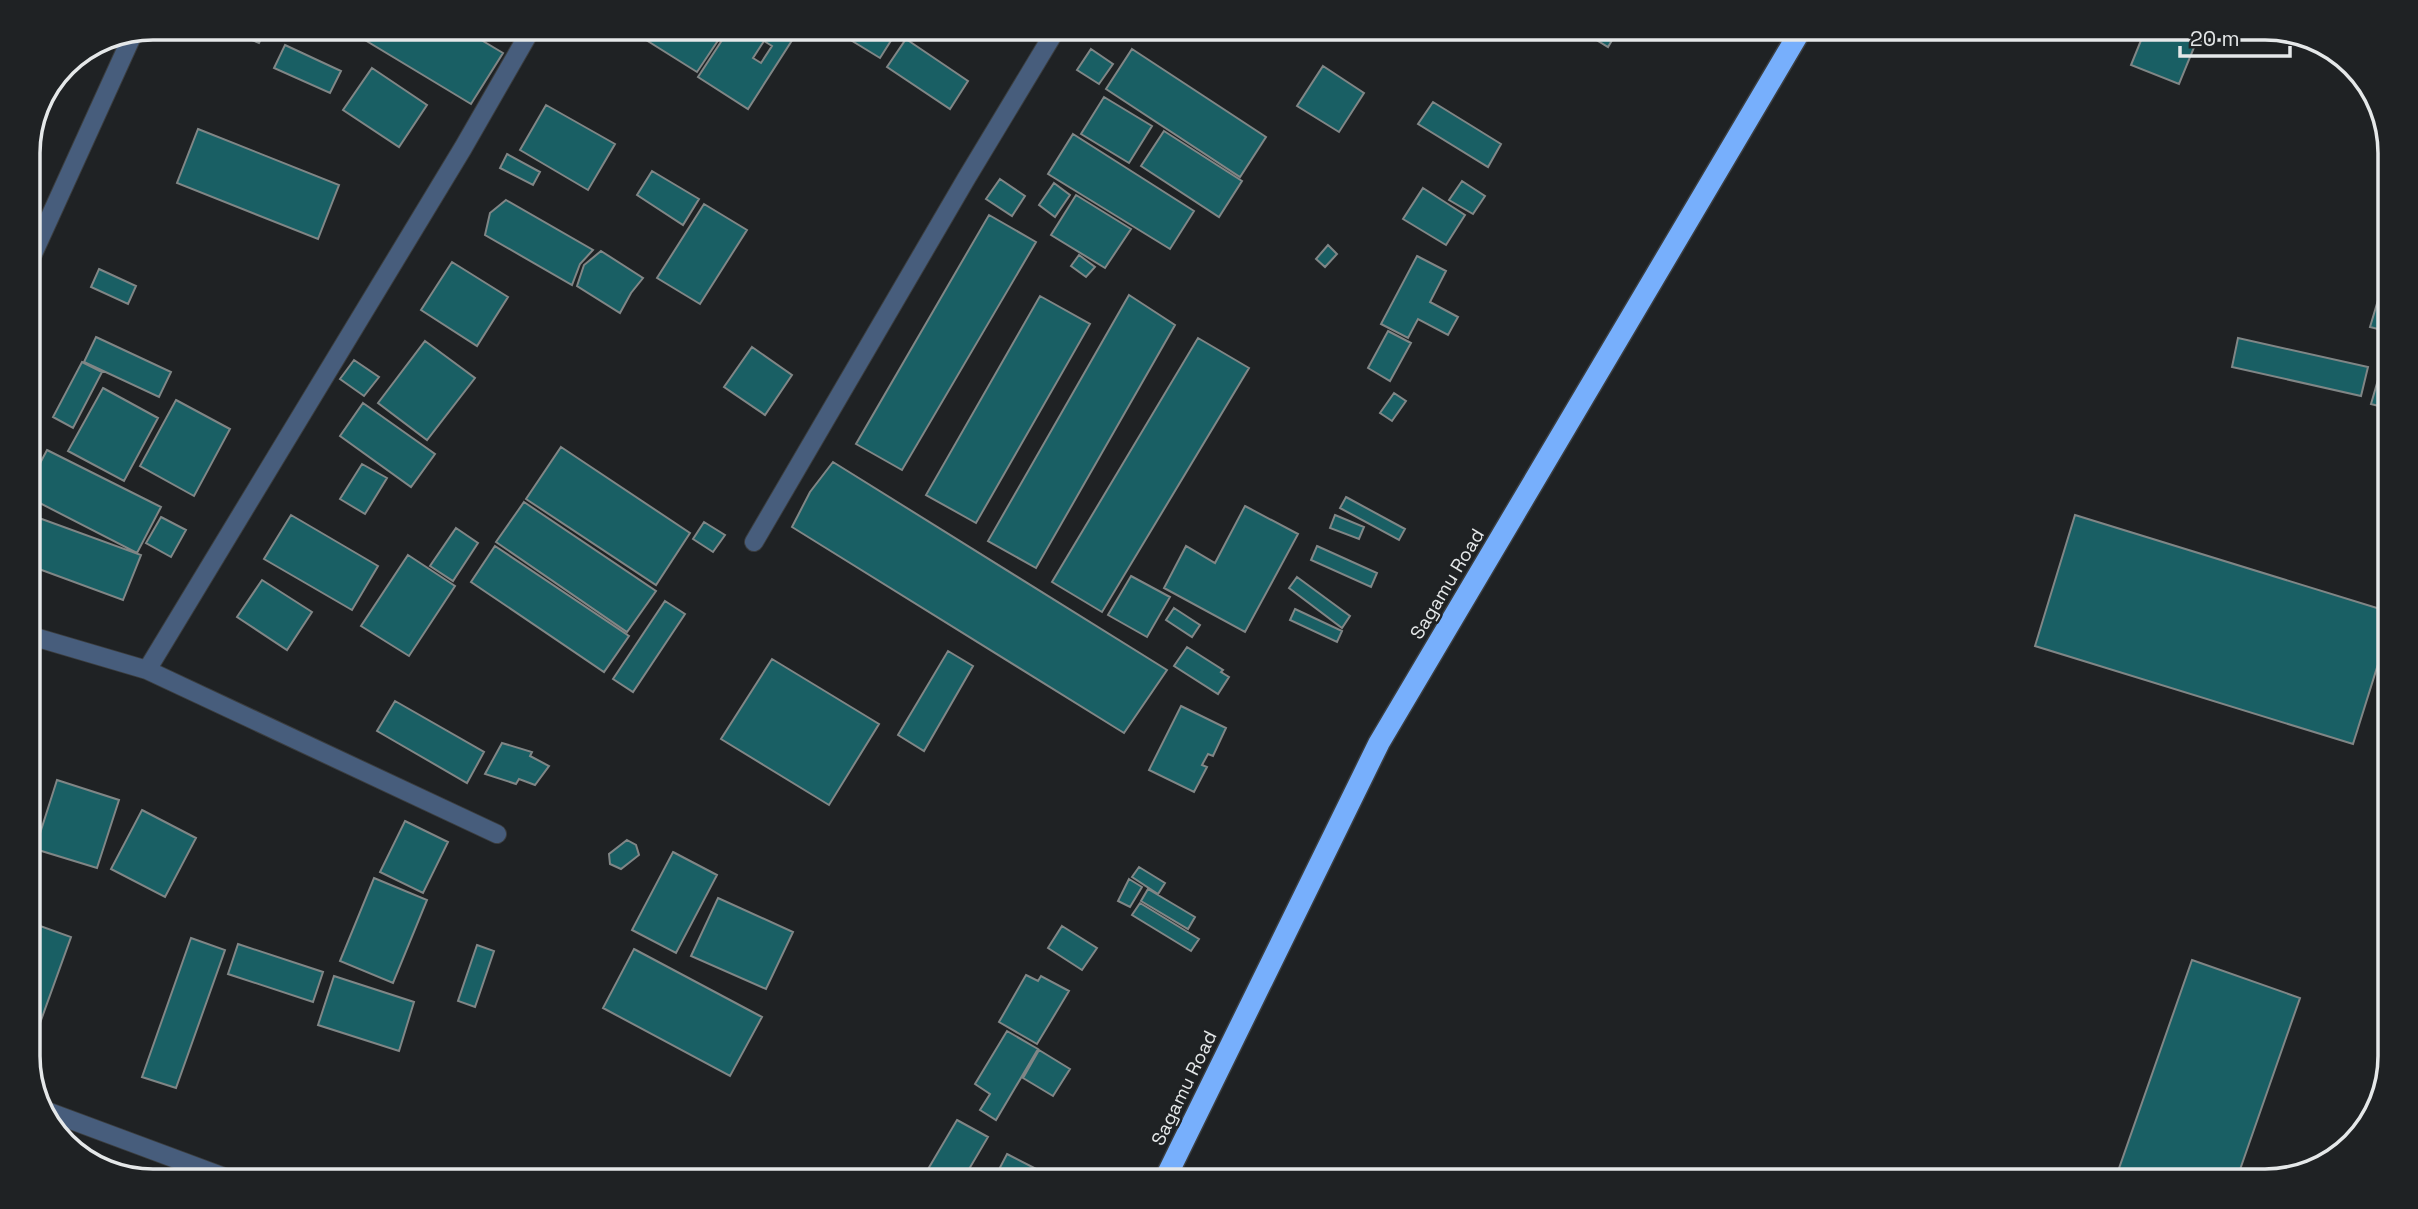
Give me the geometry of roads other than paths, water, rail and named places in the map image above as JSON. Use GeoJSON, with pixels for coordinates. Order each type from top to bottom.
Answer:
{"type":"FeatureCollection","features":[{"type":"Feature","properties":{"kind":"highway","name":"Sagamu Road"},"geometry":{"type":"LineString","coordinates":[[1170,1169],[1379,743],[1795,40]]}},
{"type":"Feature","properties":{"kind":"street"},"geometry":{"type":"LineString","coordinates":[[147,670],[463,148],[525,40]]}},
{"type":"Feature","properties":{"kind":"street"},"geometry":{"type":"LineString","coordinates":[[754,542],[1050,40]]}},
{"type":"Feature","properties":{"kind":"street"},"geometry":{"type":"LineString","coordinates":[[40,239],[129,43]]}},
{"type":"Feature","properties":{"kind":"street"},"geometry":{"type":"LineString","coordinates":[[40,639],[147,670],[497,834]]}},
{"type":"Feature","properties":{"kind":"street"},"geometry":{"type":"LineString","coordinates":[[57,1115],[203,1169]]}}]}
